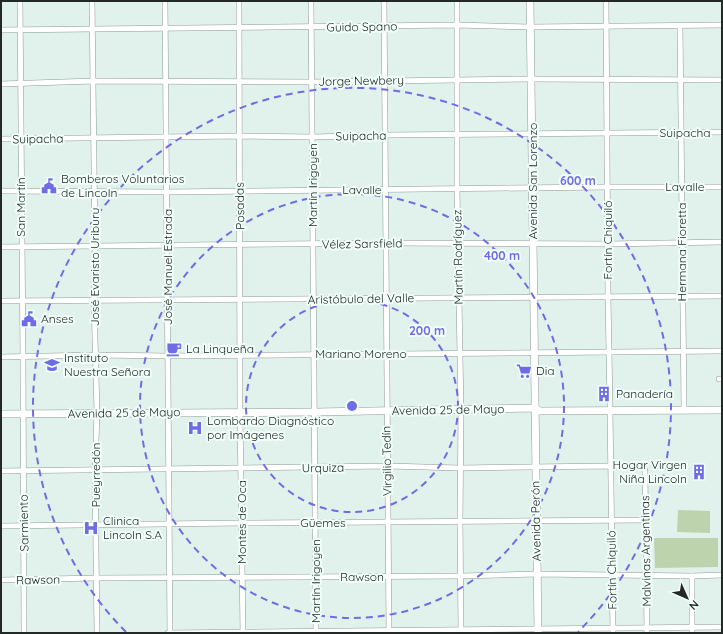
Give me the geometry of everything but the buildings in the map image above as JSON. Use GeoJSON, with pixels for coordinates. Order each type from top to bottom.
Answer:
{"type":"FeatureCollection","features":[{"type":"Feature","properties":{"kind":"main road","name":"Avenida San Lorenzo"},"geometry":{"type":"LineString","coordinates":[[530,1],[534,408]]}},
{"type":"Feature","properties":{"kind":"main road","name":"Avenida 25 de Mayo"},"geometry":{"type":"LineString","coordinates":[[1,414],[461,410],[534,408],[540,406],[684,408],[722,406]]}},
{"type":"Feature","properties":{"kind":"main road","name":"Avenida Perón"},"geometry":{"type":"LineString","coordinates":[[534,408],[538,631]]}},
{"type":"Feature","properties":{"kind":"main road","name":"Avenida 25 de Mayo"},"geometry":{"type":"LineString","coordinates":[[684,408],[722,410]]}},
{"type":"Feature","properties":{"kind":"street","name":"San Martín"},"geometry":{"type":"LineString","coordinates":[[20,1],[20,139],[22,191],[21,246],[24,414]]}},
{"type":"Feature","properties":{"kind":"street","name":"José Evaristo Uriburu"},"geometry":{"type":"LineString","coordinates":[[92,1],[94,81],[94,300],[97,413]]}},
{"type":"Feature","properties":{"kind":"street","name":"José Manuel Estrada"},"geometry":{"type":"LineString","coordinates":[[165,1],[169,356],[169,633]]}},
{"type":"Feature","properties":{"kind":"street","name":"Posadas"},"geometry":{"type":"LineString","coordinates":[[239,1],[240,412]]}},
{"type":"Feature","properties":{"kind":"street","name":"Martín Irigoyen"},"geometry":{"type":"LineString","coordinates":[[311,1],[316,632]]}},
{"type":"Feature","properties":{"kind":"street","name":"Virgilio Tedín"},"geometry":{"type":"LineString","coordinates":[[384,1],[386,411],[388,466],[389,632]]}},
{"type":"Feature","properties":{"kind":"street","name":"Martín Rodríguez"},"geometry":{"type":"LineString","coordinates":[[457,1],[457,189],[461,410],[461,632]]}},
{"type":"Feature","properties":{"kind":"street","name":"Fortín Chiquiló"},"geometry":{"type":"LineString","coordinates":[[606,1],[608,297],[613,631]]}},
{"type":"Feature","properties":{"kind":"street","name":"Guido Spano"},"geometry":{"type":"LineString","coordinates":[[1,30],[239,27],[311,28],[384,26],[531,27],[722,25]]}},
{"type":"Feature","properties":{"kind":"street","name":"Hermana Fioretta"},"geometry":{"type":"LineString","coordinates":[[680,26],[684,408]]}},
{"type":"Feature","properties":{"kind":"street","name":"Jorge Newbery"},"geometry":{"type":"LineString","coordinates":[[1,84],[94,81],[312,82],[531,78],[722,80]]}},
{"type":"Feature","properties":{"kind":"street","name":"Suipacha"},"geometry":{"type":"LineString","coordinates":[[1,139],[722,132]]}},
{"type":"Feature","properties":{"kind":"street","name":"Lavalle"},"geometry":{"type":"LineString","coordinates":[[1,192],[722,187]]}},
{"type":"Feature","properties":{"kind":"street","name":"Vélez Sarsfield"},"geometry":{"type":"LineString","coordinates":[[1,247],[313,245],[386,243],[608,244],[722,242]]}},
{"type":"Feature","properties":{"kind":"street","name":"Aristóbulo del Valle"},"geometry":{"type":"LineString","coordinates":[[1,301],[722,296]]}},
{"type":"Feature","properties":{"kind":"street","name":"Mariano Moreno"},"geometry":{"type":"LineString","coordinates":[[1,357],[95,355],[169,356],[722,351]]}},
{"type":"Feature","properties":{"kind":"street","name":"Montes de Oca"},"geometry":{"type":"LineString","coordinates":[[240,412],[242,468],[243,632]]}},
{"type":"Feature","properties":{"kind":"street","name":"Pueyrredón"},"geometry":{"type":"LineString","coordinates":[[97,413],[97,633]]}},
{"type":"Feature","properties":{"kind":"street","name":"Sarmiento"},"geometry":{"type":"LineString","coordinates":[[24,414],[24,633]]}},
{"type":"Feature","properties":{"kind":"street","name":"Urquiza"},"geometry":{"type":"LineString","coordinates":[[1,471],[24,472],[169,468],[314,468],[388,466],[460,468],[611,466],[644,468]]}},
{"type":"Feature","properties":{"kind":"street","name":"Malvinas Argentinas"},"geometry":{"type":"LineString","coordinates":[[644,468],[647,631]]}},
{"type":"Feature","properties":{"kind":"street","name":"Güemes"},"geometry":{"type":"LineString","coordinates":[[1,526],[645,520]]}},
{"type":"Feature","properties":{"kind":"street","name":"Rawson"},"geometry":{"type":"LineString","coordinates":[[1,580],[24,581],[97,578],[243,577],[316,578],[537,574],[646,574],[692,576],[722,574]]}},
{"type":"Feature","properties":{"kind":"street"},"geometry":{"type":"LineString","coordinates":[[692,576],[692,630]]}},
{"type":"Feature","properties":{"kind":"street"},"geometry":{"type":"LineString","coordinates":[[169,633],[647,631],[692,630],[722,627]]}},
{"type":"Feature","properties":{"kind":"shaded area","name":"Lombardo Diagnóstico por Imágenes"},"geometry":{"type":"Polygon","coordinates":[[[192,420],[198,420],[199,436],[192,436],[192,420]]]}},
{"type":"Feature","properties":{"kind":"green space"},"geometry":{"type":"Polygon","coordinates":[[[678,510],[710,511],[710,533],[677,532],[678,510]]]}},
{"type":"Feature","properties":{"kind":"green space"},"geometry":{"type":"Polygon","coordinates":[[[654,538],[718,538],[718,567],[655,568],[654,538]]]}},
{"type":"Feature","properties":{"kind":"place","name":"Bomberos Voluntarios de Lincoln"},"geometry":{"type":"Point","coordinates":[49,186]}},
{"type":"Feature","properties":{"kind":"place","name":"Anses"},"geometry":{"type":"Point","coordinates":[29,319]}},
{"type":"Feature","properties":{"kind":"place","name":"La Linqueña"},"geometry":{"type":"Point","coordinates":[174,349]}},
{"type":"Feature","properties":{"kind":"place","name":"Instituto Nuestra Señora"},"geometry":{"type":"Point","coordinates":[52,365]}},
{"type":"Feature","properties":{"kind":"place","name":"Dia"},"geometry":{"type":"Point","coordinates":[524,371]}},
{"type":"Feature","properties":{"kind":"place","name":"Panadería"},"geometry":{"type":"Point","coordinates":[604,394]}},
{"type":"Feature","properties":{"kind":"place","name":"Lombardo Diagnóstico por Imágenes"},"geometry":{"type":"Point","coordinates":[195,428]}},
{"type":"Feature","properties":{"kind":"place","name":"Hogar Virgen Niña Lincoln"},"geometry":{"type":"Point","coordinates":[699,472]}},
{"type":"Feature","properties":{"kind":"place","name":"Clinica Lincoln S.A"},"geometry":{"type":"Point","coordinates":[91,528]}}]}
